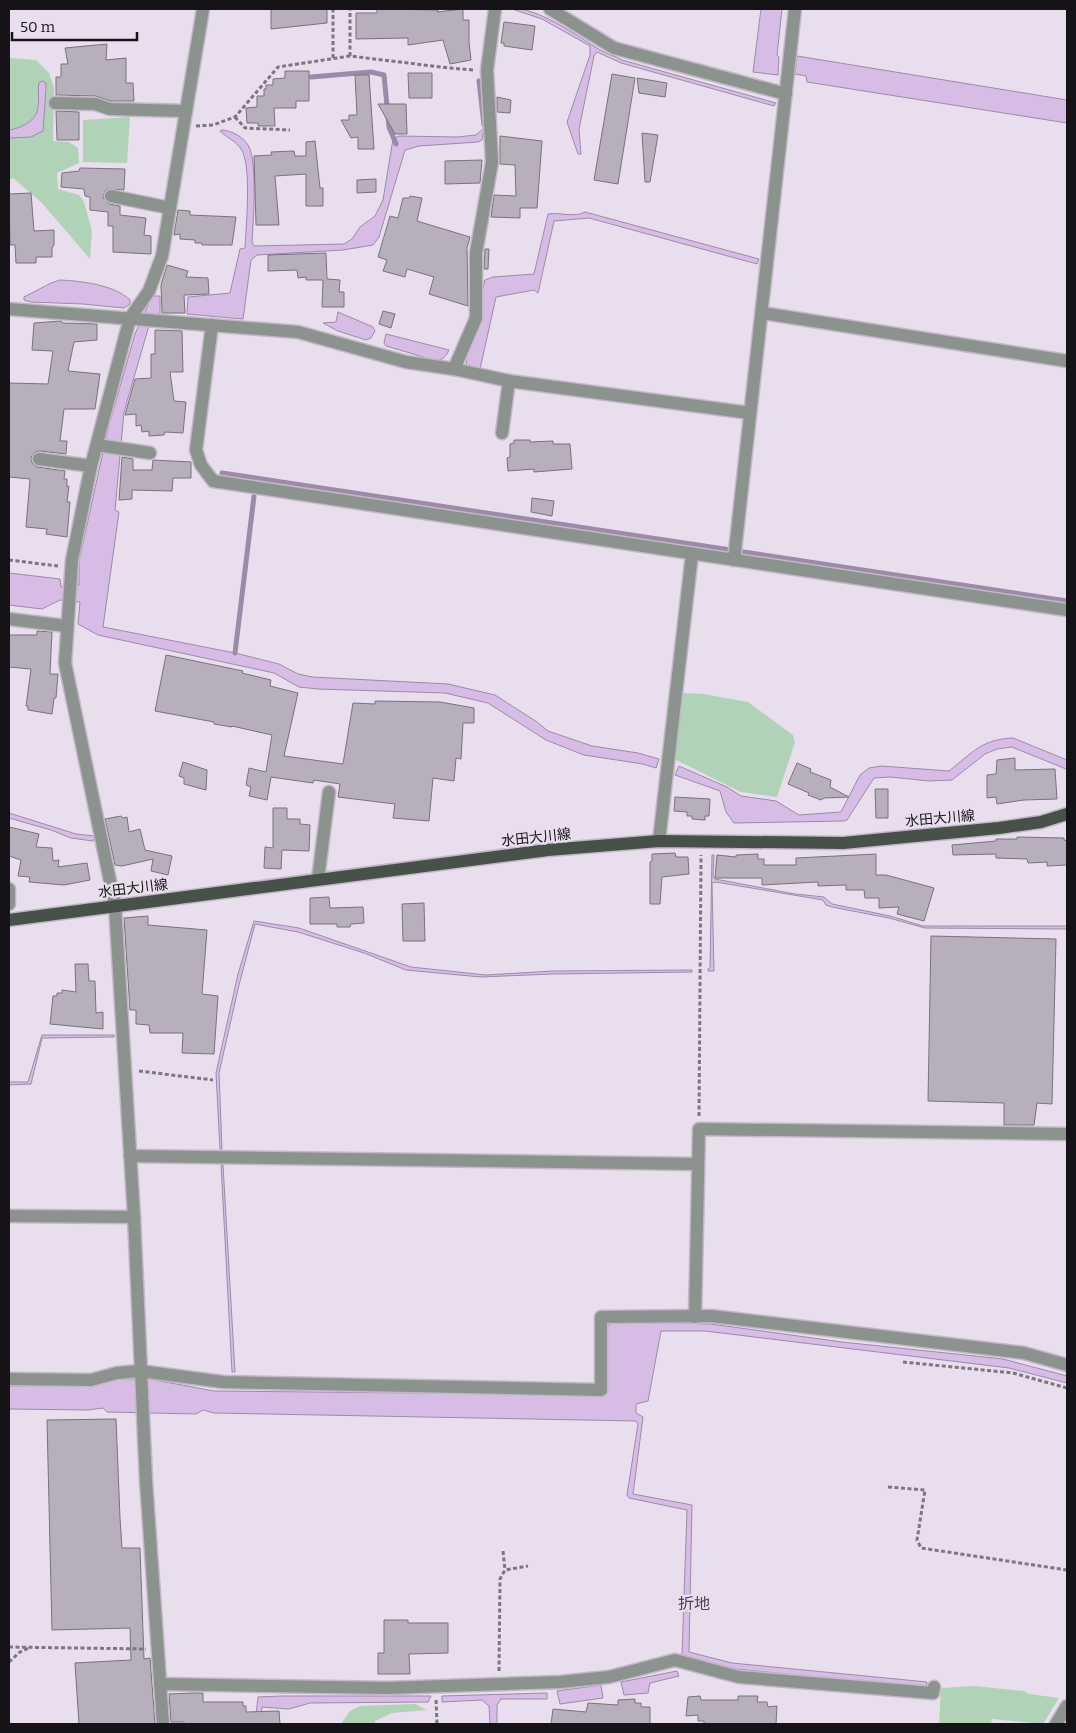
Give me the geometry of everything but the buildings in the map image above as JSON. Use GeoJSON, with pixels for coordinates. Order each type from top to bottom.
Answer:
{"type":"FeatureCollection","features":[{"type":"Feature","properties":{"kind":"main road","name":"水田大川線"},"geometry":{"type":"LineString","coordinates":[[9,920],[548,850],[659,841],[701,843],[842,843],[999,828],[1041,822],[1067,814]]}},
{"type":"Feature","properties":{"kind":"street"},"geometry":{"type":"LineString","coordinates":[[163,1724],[140,1374],[134,1217],[114,905],[65,662],[66,626],[72,567],[91,466],[100,446],[130,318],[149,291],[162,256],[202,9]]}},
{"type":"Feature","properties":{"kind":"street"},"geometry":{"type":"LineString","coordinates":[[454,369],[476,318],[476,253],[492,162],[487,70],[495,9]]}},
{"type":"Feature","properties":{"kind":"street"},"geometry":{"type":"LineString","coordinates":[[550,9],[614,48],[786,94]]}},
{"type":"Feature","properties":{"kind":"street"},"geometry":{"type":"LineString","coordinates":[[734,560],[795,9]]}},
{"type":"Feature","properties":{"kind":"street"},"geometry":{"type":"LineString","coordinates":[[55,103],[95,104],[110,109],[186,111]]}},
{"type":"Feature","properties":{"kind":"street"},"geometry":{"type":"LineString","coordinates":[[111,196],[170,208]]}},
{"type":"Feature","properties":{"kind":"street"},"geometry":{"type":"LineString","coordinates":[[9,309],[298,332],[406,362],[509,380],[750,413]]}},
{"type":"Feature","properties":{"kind":"street"},"geometry":{"type":"LineString","coordinates":[[762,314],[1067,361]]}},
{"type":"Feature","properties":{"kind":"street"},"geometry":{"type":"LineString","coordinates":[[212,325],[196,450],[200,465],[213,481],[1067,610]]}},
{"type":"Feature","properties":{"kind":"street"},"geometry":{"type":"LineString","coordinates":[[502,432],[509,380]]}},
{"type":"Feature","properties":{"kind":"street"},"geometry":{"type":"LineString","coordinates":[[100,446],[150,453]]}},
{"type":"Feature","properties":{"kind":"street"},"geometry":{"type":"LineString","coordinates":[[38,459],[91,466]]}},
{"type":"Feature","properties":{"kind":"street"},"geometry":{"type":"LineString","coordinates":[[659,841],[692,554]]}},
{"type":"Feature","properties":{"kind":"street"},"geometry":{"type":"LineString","coordinates":[[9,620],[66,626]]}},
{"type":"Feature","properties":{"kind":"street"},"geometry":{"type":"LineString","coordinates":[[318,879],[330,792]]}},
{"type":"Feature","properties":{"kind":"street"},"geometry":{"type":"LineString","coordinates":[[9,888],[9,904]]}},
{"type":"Feature","properties":{"kind":"street"},"geometry":{"type":"LineString","coordinates":[[9,910],[9,920]]}},
{"type":"Feature","properties":{"kind":"street"},"geometry":{"type":"LineString","coordinates":[[695,1317],[698,1129],[1067,1134]]}},
{"type":"Feature","properties":{"kind":"street"},"geometry":{"type":"LineString","coordinates":[[130,1156],[698,1164]]}},
{"type":"Feature","properties":{"kind":"street"},"geometry":{"type":"LineString","coordinates":[[9,1216],[134,1217]]}},
{"type":"Feature","properties":{"kind":"street"},"geometry":{"type":"LineString","coordinates":[[9,1379],[91,1380],[117,1373],[223,1382],[601,1390],[601,1317],[711,1316],[1024,1353],[1067,1365]]}},
{"type":"Feature","properties":{"kind":"street"},"geometry":{"type":"LineString","coordinates":[[160,1684],[387,1688],[560,1682],[608,1677],[676,1660],[739,1677],[933,1693],[934,1687]]}},
{"type":"Feature","properties":{"kind":"street"},"geometry":{"type":"LineString","coordinates":[[1056,1724],[1067,1706]]}},
{"type":"Feature","properties":{"kind":"path"},"geometry":{"type":"LineString","coordinates":[[333,9],[333,58]]}},
{"type":"Feature","properties":{"kind":"path"},"geometry":{"type":"LineString","coordinates":[[350,9],[350,56]]}},
{"type":"Feature","properties":{"kind":"path"},"geometry":{"type":"LineString","coordinates":[[183,126],[213,125],[235,117],[278,67],[350,56],[449,68],[487,70]]}},
{"type":"Feature","properties":{"kind":"path"},"geometry":{"type":"LineString","coordinates":[[235,117],[245,128],[290,130]]}},
{"type":"Feature","properties":{"kind":"path"},"geometry":{"type":"LineString","coordinates":[[9,560],[72,567]]}},
{"type":"Feature","properties":{"kind":"path"},"geometry":{"type":"LineString","coordinates":[[698,1129],[701,843]]}},
{"type":"Feature","properties":{"kind":"path"},"geometry":{"type":"LineString","coordinates":[[124,1070],[213,1080]]}},
{"type":"Feature","properties":{"kind":"path"},"geometry":{"type":"LineString","coordinates":[[903,1362],[1013,1373],[1067,1388]]}},
{"type":"Feature","properties":{"kind":"path"},"geometry":{"type":"LineString","coordinates":[[888,1487],[925,1490],[917,1540],[921,1548],[1067,1570]]}},
{"type":"Feature","properties":{"kind":"path"},"geometry":{"type":"LineString","coordinates":[[499,1684],[500,1579],[505,1570],[503,1551]]}},
{"type":"Feature","properties":{"kind":"path"},"geometry":{"type":"LineString","coordinates":[[505,1570],[528,1566]]}},
{"type":"Feature","properties":{"kind":"path"},"geometry":{"type":"LineString","coordinates":[[9,1647],[158,1649]]}},
{"type":"Feature","properties":{"kind":"path"},"geometry":{"type":"LineString","coordinates":[[9,1662],[20,1652],[32,1647]]}},
{"type":"Feature","properties":{"kind":"path"},"geometry":{"type":"LineString","coordinates":[[436,1687],[437,1724]]}},
{"type":"Feature","properties":{"kind":"green space"},"geometry":{"type":"Polygon","coordinates":[[[9,58],[36,60],[49,73],[54,88],[53,141],[69,142],[78,148],[79,163],[57,173],[58,189],[79,195],[84,202],[92,231],[90,259],[42,203],[13,178],[9,180],[9,58]]]}},
{"type":"Feature","properties":{"kind":"green space"},"geometry":{"type":"Polygon","coordinates":[[[130,117],[127,163],[83,162],[83,120],[130,117]]]}},
{"type":"Feature","properties":{"kind":"green space"},"geometry":{"type":"Polygon","coordinates":[[[683,693],[703,694],[748,702],[793,735],[795,742],[777,797],[741,792],[674,759],[683,693]]]}},
{"type":"Feature","properties":{"kind":"green space"},"geometry":{"type":"Polygon","coordinates":[[[974,1686],[1024,1691],[1029,1694],[1059,1698],[1043,1724],[992,1719],[991,1724],[939,1724],[941,1688],[974,1686]]]}},
{"type":"Feature","properties":{"kind":"green space"},"geometry":{"type":"Polygon","coordinates":[[[415,1704],[427,1710],[392,1713],[375,1721],[375,1724],[341,1724],[350,1711],[360,1706],[415,1704]]]}},
{"type":"Feature","properties":{"kind":"shaded area"},"geometry":{"type":"Polygon","coordinates":[[[512,9],[522,9],[545,17],[600,50],[622,60],[776,103],[774,106],[621,63],[597,52],[594,56],[579,129],[581,154],[578,154],[567,122],[590,55],[590,46],[542,19],[512,9]]]}},
{"type":"Feature","properties":{"kind":"shaded area"},"geometry":{"type":"Polygon","coordinates":[[[761,9],[782,9],[777,55],[779,57],[778,75],[753,72],[761,9]]]}},
{"type":"Feature","properties":{"kind":"shaded area"},"geometry":{"type":"Polygon","coordinates":[[[797,56],[1067,100],[1067,123],[807,82],[806,76],[795,74],[797,56]]]}},
{"type":"Feature","properties":{"kind":"shaded area"},"geometry":{"type":"Polygon","coordinates":[[[42,81],[46,83],[43,131],[31,137],[9,138],[9,130],[23,126],[35,116],[39,104],[39,83],[42,81]]]}},
{"type":"Feature","properties":{"kind":"shaded area"},"geometry":{"type":"Polygon","coordinates":[[[484,128],[482,140],[478,142],[419,146],[405,150],[379,237],[373,245],[343,250],[257,255],[251,260],[243,319],[187,314],[188,297],[230,293],[240,249],[245,248],[248,196],[244,157],[239,146],[220,131],[236,134],[246,142],[251,153],[254,177],[252,242],[254,246],[344,244],[352,239],[360,227],[375,216],[383,200],[393,139],[399,136],[457,137],[476,135],[484,128]]]}},
{"type":"Feature","properties":{"kind":"shaded area"},"geometry":{"type":"Polygon","coordinates":[[[585,212],[759,259],[757,264],[589,218],[554,221],[538,293],[534,290],[496,297],[480,369],[467,367],[465,352],[485,280],[493,277],[534,274],[548,214],[576,215],[585,212]]]}},
{"type":"Feature","properties":{"kind":"shaded area"},"geometry":{"type":"Polygon","coordinates":[[[60,280],[107,287],[124,295],[130,300],[130,304],[124,308],[24,300],[24,297],[60,280]]]}},
{"type":"Feature","properties":{"kind":"shaded area"},"geometry":{"type":"Polygon","coordinates":[[[152,296],[160,296],[160,314],[152,315],[124,412],[115,510],[119,512],[103,627],[235,653],[279,664],[298,674],[312,677],[448,684],[495,695],[548,731],[592,746],[638,753],[659,759],[656,768],[643,764],[584,755],[546,740],[488,703],[445,693],[299,687],[274,673],[98,635],[78,624],[80,602],[60,600],[42,609],[9,605],[9,573],[60,579],[61,587],[79,585],[79,561],[109,425],[135,334],[152,296]]]}},
{"type":"Feature","properties":{"kind":"shaded area"},"geometry":{"type":"Polygon","coordinates":[[[338,312],[373,327],[375,331],[371,338],[366,340],[338,331],[323,323],[336,322],[338,312]]]}},
{"type":"Feature","properties":{"kind":"shaded area"},"geometry":{"type":"Polygon","coordinates":[[[386,334],[449,350],[440,360],[434,360],[386,346],[384,343],[386,334]]]}},
{"type":"Feature","properties":{"kind":"shaded area"},"geometry":{"type":"Polygon","coordinates":[[[1013,738],[1067,760],[1067,772],[1066,769],[1012,747],[997,749],[985,754],[952,780],[929,781],[891,777],[874,778],[847,820],[844,821],[734,823],[726,812],[720,791],[675,775],[679,766],[727,787],[741,796],[776,801],[799,815],[841,812],[860,775],[869,768],[881,766],[949,771],[985,744],[1013,738]]]}},
{"type":"Feature","properties":{"kind":"shaded area"},"geometry":{"type":"Polygon","coordinates":[[[9,813],[76,834],[95,836],[93,841],[71,838],[9,818],[9,813]]]}},
{"type":"Feature","properties":{"kind":"shaded area"},"geometry":{"type":"Polygon","coordinates":[[[712,855],[714,855],[713,877],[715,879],[795,894],[824,897],[832,904],[890,916],[923,926],[1067,926],[1067,929],[925,928],[889,918],[832,907],[826,905],[823,900],[716,882],[712,883],[714,971],[708,971],[710,968],[712,855]]]}},
{"type":"Feature","properties":{"kind":"shaded area"},"geometry":{"type":"Polygon","coordinates":[[[254,921],[299,928],[411,967],[486,975],[553,971],[692,970],[692,972],[481,977],[406,970],[364,953],[298,932],[255,924],[219,1073],[222,1149],[220,1149],[216,1073],[238,974],[254,921]]]}},
{"type":"Feature","properties":{"kind":"shaded area"},"geometry":{"type":"Polygon","coordinates":[[[42,1035],[114,1035],[114,1037],[42,1038],[31,1084],[9,1085],[9,1082],[28,1082],[42,1035]]]}},
{"type":"Feature","properties":{"kind":"shaded area"},"geometry":{"type":"Polygon","coordinates":[[[221,1164],[223,1165],[235,1372],[232,1372],[221,1164]]]}},
{"type":"Feature","properties":{"kind":"shaded area"},"geometry":{"type":"Polygon","coordinates":[[[614,1321],[711,1324],[842,1342],[1003,1359],[1067,1376],[1067,1383],[1009,1368],[705,1331],[661,1331],[648,1401],[636,1404],[636,1413],[643,1417],[633,1494],[692,1505],[689,1652],[732,1663],[927,1682],[926,1688],[736,1669],[682,1655],[687,1510],[629,1498],[627,1495],[638,1424],[636,1421],[214,1413],[203,1410],[196,1414],[107,1412],[103,1408],[88,1410],[9,1409],[9,1386],[92,1386],[119,1379],[149,1379],[214,1391],[606,1395],[607,1327],[614,1321]]]}},
{"type":"Feature","properties":{"kind":"shaded area"},"geometry":{"type":"Polygon","coordinates":[[[677,1671],[679,1676],[650,1683],[648,1693],[624,1695],[621,1682],[677,1671]]]}},
{"type":"Feature","properties":{"kind":"shaded area"},"geometry":{"type":"Polygon","coordinates":[[[601,1685],[603,1698],[560,1704],[557,1691],[601,1685]]]}},
{"type":"Feature","properties":{"kind":"shaded area"},"geometry":{"type":"Polygon","coordinates":[[[547,1693],[547,1699],[501,1699],[497,1705],[497,1724],[490,1724],[489,1706],[482,1700],[442,1702],[442,1696],[547,1693]]]}},
{"type":"Feature","properties":{"kind":"shaded area"},"geometry":{"type":"Polygon","coordinates":[[[431,1696],[428,1702],[310,1703],[289,1709],[262,1707],[260,1724],[255,1724],[258,1697],[431,1696]]]}},
{"type":"Feature","properties":{"kind":"waterway"},"geometry":{"type":"LineString","coordinates":[[311,77],[371,72],[384,75],[389,127],[396,144]]}},
{"type":"Feature","properties":{"kind":"waterway"},"geometry":{"type":"LineString","coordinates":[[479,81],[484,125]]}},
{"type":"Feature","properties":{"kind":"waterway"},"geometry":{"type":"LineString","coordinates":[[222,473],[1067,601]]}},
{"type":"Feature","properties":{"kind":"waterway"},"geometry":{"type":"LineString","coordinates":[[235,653],[254,496]]}},
{"type":"Feature","properties":{"kind":"district","name":"折地"},"geometry":{"type":"Point","coordinates":[694,1603]}}]}
